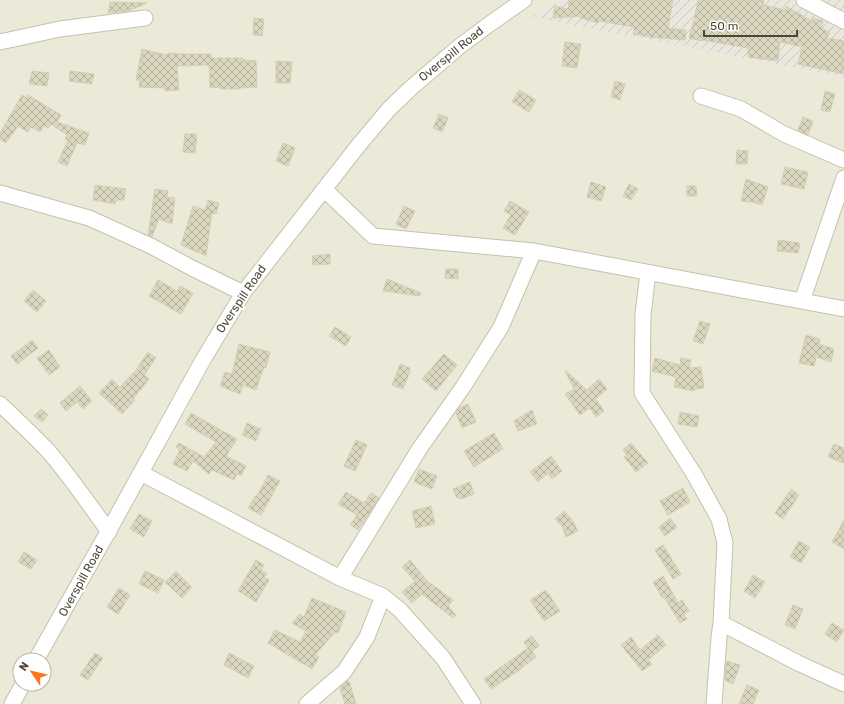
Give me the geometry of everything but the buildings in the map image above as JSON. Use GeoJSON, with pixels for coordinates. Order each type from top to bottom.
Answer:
{"type":"FeatureCollection","features":[{"type":"Feature","properties":{"kind":"street","name":"Overspill Road"},"geometry":{"type":"LineString","coordinates":[[41,652],[109,532],[203,360],[242,293],[385,114],[412,87],[460,46],[524,0]]}},
{"type":"Feature","properties":{"kind":"street"},"geometry":{"type":"LineString","coordinates":[[804,0],[844,21]]}},
{"type":"Feature","properties":{"kind":"street"},"geometry":{"type":"LineString","coordinates":[[0,42],[60,29],[145,18]]}},
{"type":"Feature","properties":{"kind":"street"},"geometry":{"type":"LineString","coordinates":[[700,96],[741,109],[784,134],[844,160]]}},
{"type":"Feature","properties":{"kind":"street"},"geometry":{"type":"LineString","coordinates":[[802,301],[844,178]]}},
{"type":"Feature","properties":{"kind":"street"},"geometry":{"type":"LineString","coordinates":[[324,189],[373,236],[534,251],[844,309]]}},
{"type":"Feature","properties":{"kind":"street"},"geometry":{"type":"LineString","coordinates":[[0,193],[89,218],[151,246],[242,293]]}},
{"type":"Feature","properties":{"kind":"street"},"geometry":{"type":"LineString","coordinates":[[340,578],[420,448],[463,387],[501,327],[534,251]]}},
{"type":"Feature","properties":{"kind":"street"},"geometry":{"type":"LineString","coordinates":[[648,273],[643,314],[642,392],[694,474],[719,519],[725,543],[721,623],[714,704]]}},
{"type":"Feature","properties":{"kind":"street"},"geometry":{"type":"LineString","coordinates":[[0,404],[58,462],[109,532]]}},
{"type":"Feature","properties":{"kind":"street"},"geometry":{"type":"LineString","coordinates":[[141,473],[340,578],[383,596],[400,610],[443,658],[473,704]]}},
{"type":"Feature","properties":{"kind":"street"},"geometry":{"type":"LineString","coordinates":[[307,704],[344,672],[367,637],[383,596]]}},
{"type":"Feature","properties":{"kind":"street"},"geometry":{"type":"LineString","coordinates":[[721,623],[798,663],[844,684]]}},
{"type":"Feature","properties":{"kind":"street"},"geometry":{"type":"LineString","coordinates":[[12,704],[19,692]]}},
{"type":"Feature","properties":{"kind":"shaded area"},"geometry":{"type":"Polygon","coordinates":[[[0,0],[563,0],[532,17],[844,77],[844,704],[0,704],[0,0]]]}},
{"type":"Feature","properties":{"kind":"shaded area"},"geometry":{"type":"Polygon","coordinates":[[[563,0],[844,0],[844,77],[531,17],[563,0]]]}}]}
